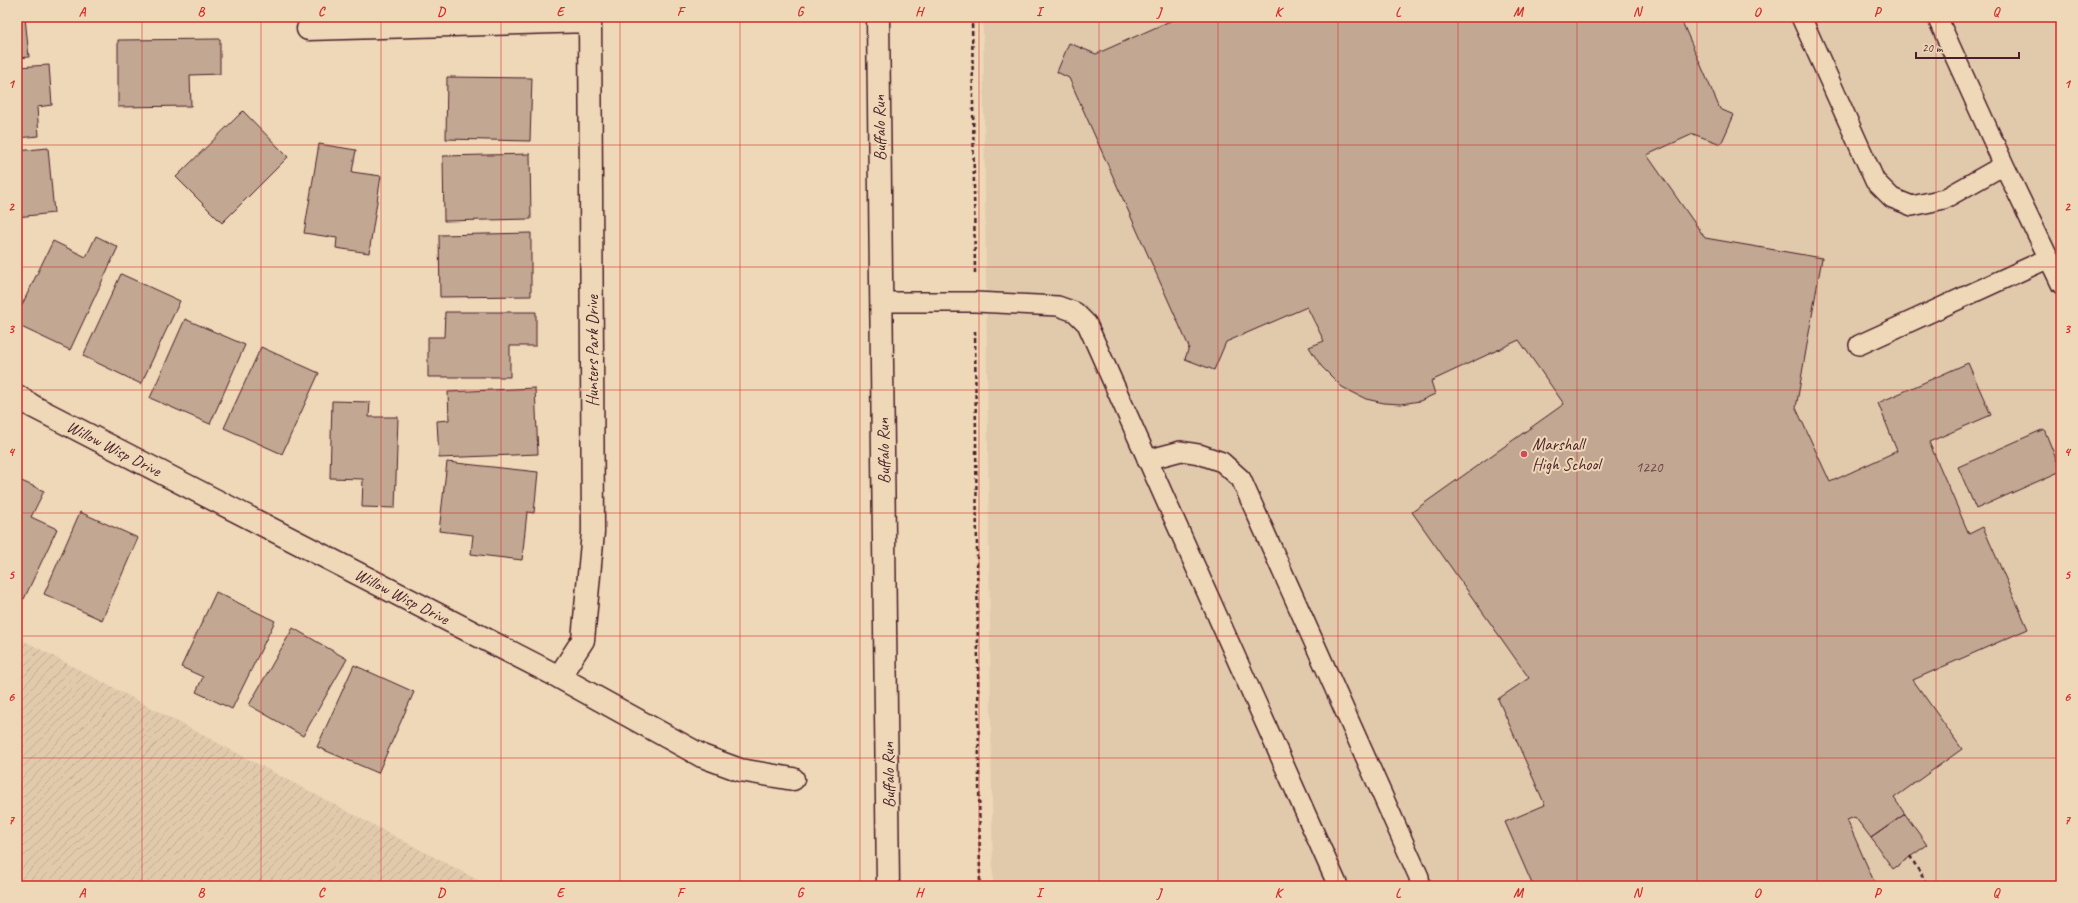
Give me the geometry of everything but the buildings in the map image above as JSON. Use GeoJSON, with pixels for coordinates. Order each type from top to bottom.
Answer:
{"type":"FeatureCollection","features":[{"type":"Feature","properties":{"kind":"street","name":"Buffalo Run"},"geometry":{"type":"LineString","coordinates":[[878,17],[888,886]]}},
{"type":"Feature","properties":{"kind":"street"},"geometry":{"type":"LineString","coordinates":[[308,29],[590,19]]}},
{"type":"Feature","properties":{"kind":"street","name":"Hunters Park Drive"},"geometry":{"type":"LineString","coordinates":[[559,677],[583,640],[593,532],[590,19]]}},
{"type":"Feature","properties":{"kind":"street","name":"Willow Wisp Drive"},"geometry":{"type":"LineString","coordinates":[[17,396],[34,407],[559,677],[702,756],[740,770],[793,779]]}},
{"type":"Feature","properties":{"kind":"lane"},"geometry":{"type":"LineString","coordinates":[[1801,17],[1875,181],[1892,198],[1912,206],[1944,199],[2004,165]]}},
{"type":"Feature","properties":{"kind":"lane"},"geometry":{"type":"LineString","coordinates":[[1937,17],[2004,165],[2061,284]]}},
{"type":"Feature","properties":{"kind":"lane"},"geometry":{"type":"LineString","coordinates":[[1859,345],[2049,258]]}},
{"type":"Feature","properties":{"kind":"lane"},"geometry":{"type":"LineString","coordinates":[[881,302],[975,302],[1058,306],[1075,312],[1086,324],[1338,886]]}},
{"type":"Feature","properties":{"kind":"lane"},"geometry":{"type":"LineString","coordinates":[[1147,460],[1181,451],[1199,454],[1222,462],[1240,479],[1416,870],[1420,886]]}},
{"type":"Feature","properties":{"kind":"path"},"geometry":{"type":"LineString","coordinates":[[972,17],[980,886]]}},
{"type":"Feature","properties":{"kind":"path"},"geometry":{"type":"LineString","coordinates":[[1910,856],[1928,886]]}},
{"type":"Feature","properties":{"kind":"shaded area","name":"Marshall High School"},"geometry":{"type":"Polygon","coordinates":[[[983,17],[2059,17],[2061,21],[2061,886],[993,886],[983,17]]]}},
{"type":"Feature","properties":{"kind":"shaded area"},"geometry":{"type":"Polygon","coordinates":[[[17,637],[489,886],[17,886],[17,637]]]}},
{"type":"Feature","properties":{"kind":"place","name":"Marshall High School"},"geometry":{"type":"Point","coordinates":[1524,454]}}]}
